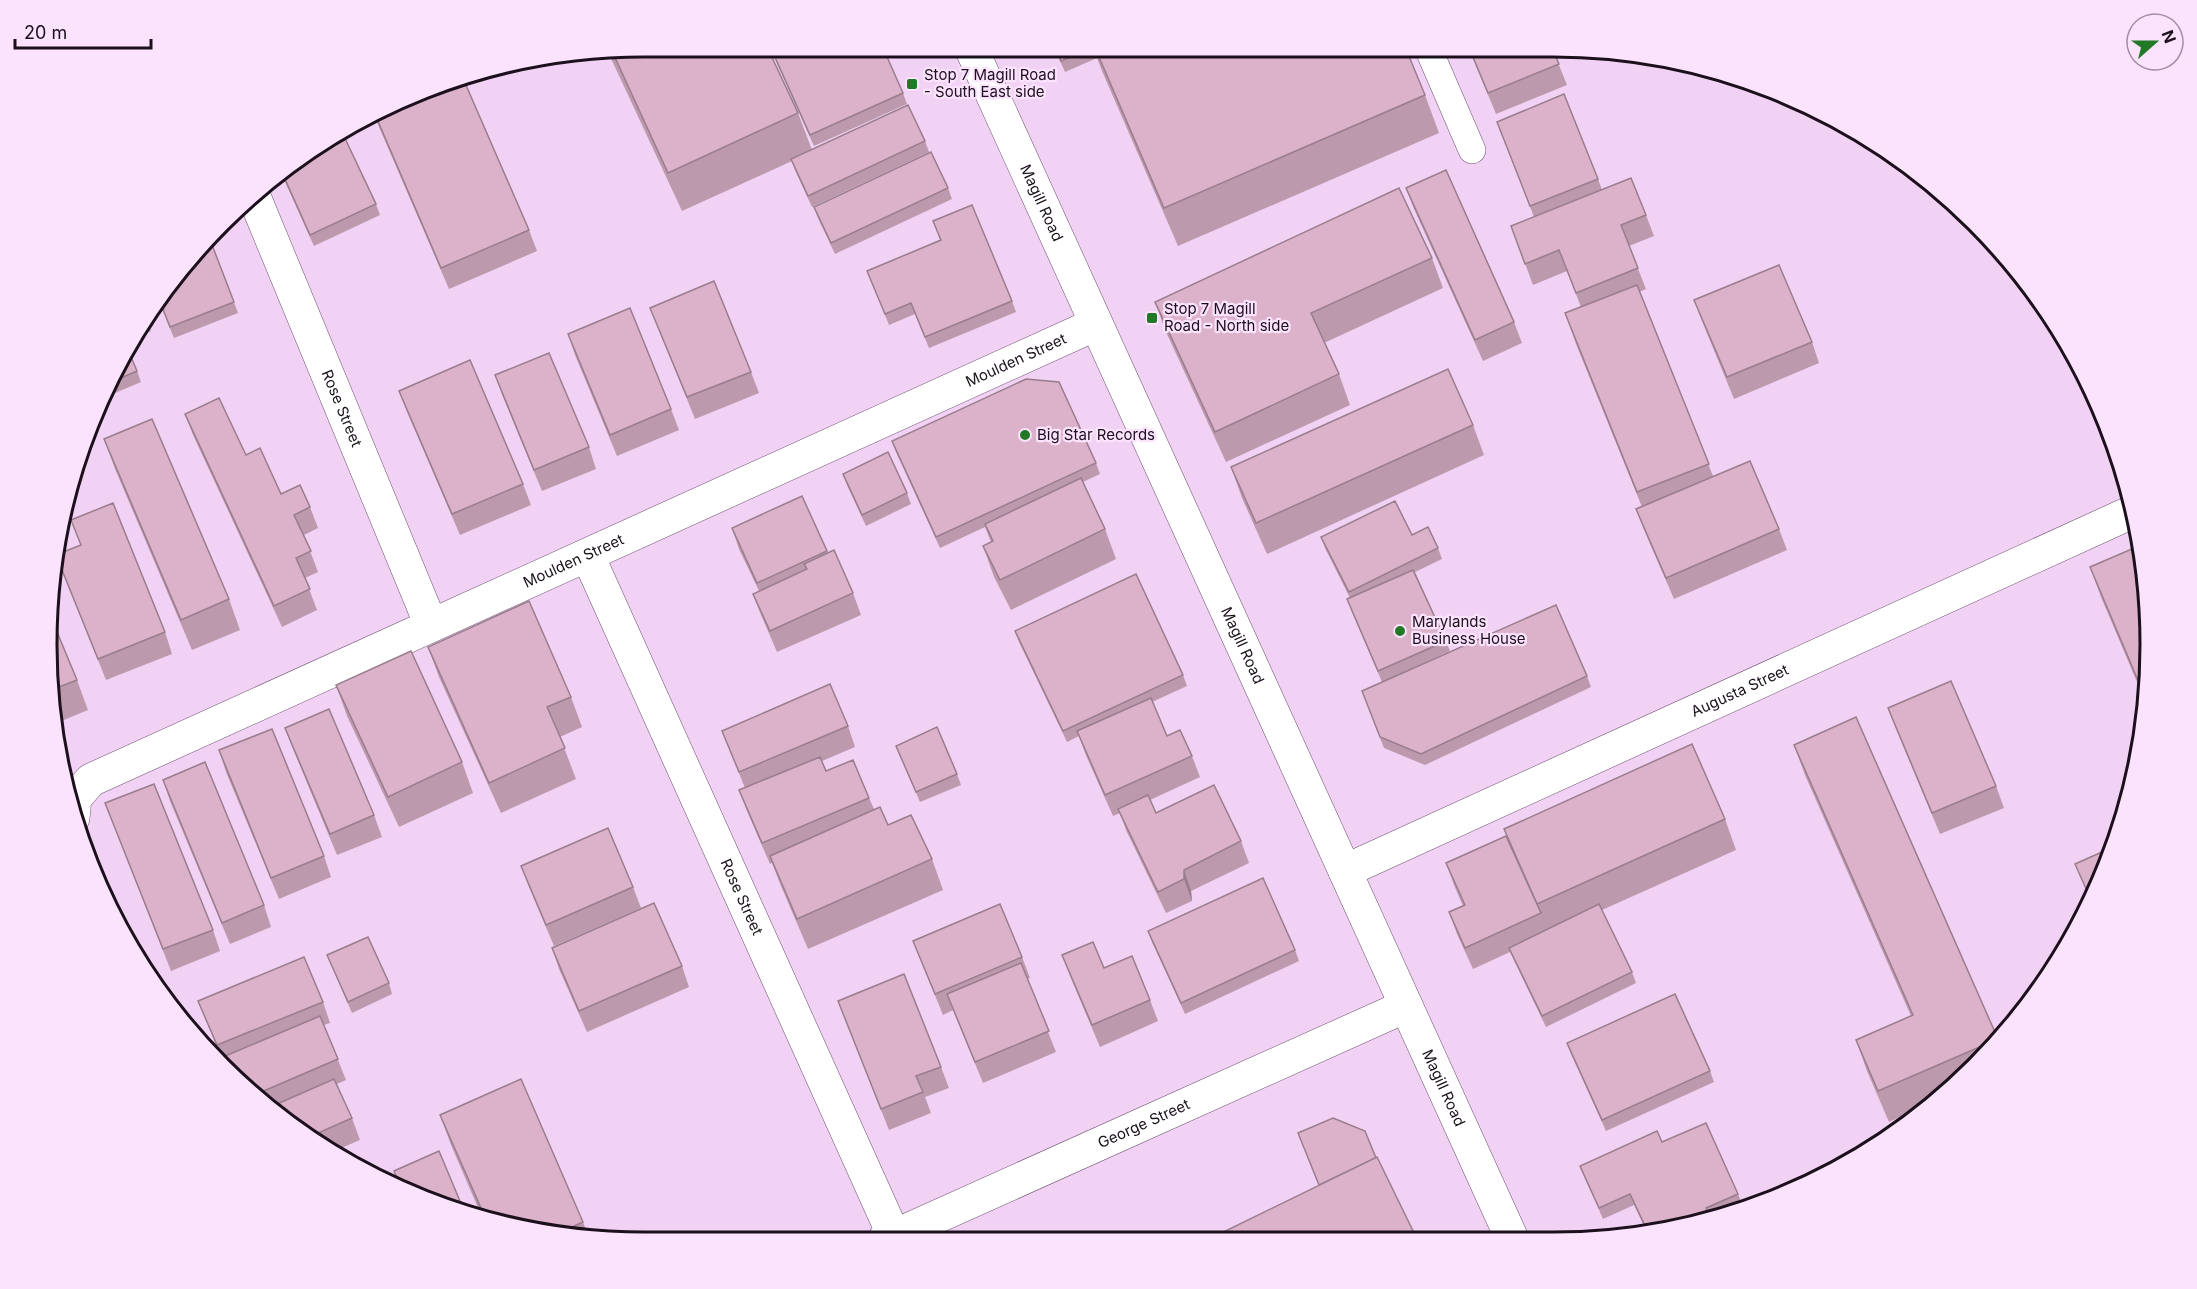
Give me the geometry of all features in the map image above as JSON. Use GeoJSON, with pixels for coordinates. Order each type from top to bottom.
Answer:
{"type":"FeatureCollection","features":[{"type":"Feature","properties":{"kind":"street","name":"Magill Road"},"geometry":{"type":"LineString","coordinates":[[975,57],[1509,1232]]}},
{"type":"Feature","properties":{"kind":"street","name":"Rose Street"},"geometry":{"type":"LineString","coordinates":[[257,203],[431,625]]}},
{"type":"Feature","properties":{"kind":"street","name":"Moulden Street"},"geometry":{"type":"LineString","coordinates":[[77,796],[92,780],[1096,324]]}},
{"type":"Feature","properties":{"kind":"street","name":"Augusta Street"},"geometry":{"type":"LineString","coordinates":[[1345,871],[2125,515]]}},
{"type":"Feature","properties":{"kind":"street","name":"Rose Street"},"geometry":{"type":"LineString","coordinates":[[588,556],[886,1232]]}},
{"type":"Feature","properties":{"kind":"street","name":"George Street"},"geometry":{"type":"LineString","coordinates":[[905,1232],[1406,1006]]}},
{"type":"Feature","properties":{"kind":"lane"},"geometry":{"type":"LineString","coordinates":[[1432,57],[1472,150]]}},
{"type":"Feature","properties":{"kind":"building"},"geometry":{"type":"Polygon","coordinates":[[[772,57],[798,113],[668,173],[615,58],[772,57]]]}},
{"type":"Feature","properties":{"kind":"building"},"geometry":{"type":"Polygon","coordinates":[[[775,57],[887,57],[903,93],[810,135],[775,57]]]}},
{"type":"Feature","properties":{"kind":"building"},"geometry":{"type":"Polygon","coordinates":[[[1059,57],[1070,57],[1061,61],[1059,57]]]}},
{"type":"Feature","properties":{"kind":"building"},"geometry":{"type":"Polygon","coordinates":[[[1099,57],[1409,57],[1425,95],[1164,208],[1099,57]]]}},
{"type":"Feature","properties":{"kind":"building"},"geometry":{"type":"Polygon","coordinates":[[[1473,57],[1556,57],[1559,64],[1488,93],[1473,57]]]}},
{"type":"Feature","properties":{"kind":"building"},"geometry":{"type":"Polygon","coordinates":[[[466,85],[529,230],[441,268],[378,122],[420,102],[466,85]]]}},
{"type":"Feature","properties":{"kind":"building"},"geometry":{"type":"Polygon","coordinates":[[[1564,94],[1598,179],[1530,206],[1497,122],[1564,94]]]}},
{"type":"Feature","properties":{"kind":"building"},"geometry":{"type":"Polygon","coordinates":[[[908,105],[925,141],[808,196],[791,159],[908,105]]]}},
{"type":"Feature","properties":{"kind":"building"},"geometry":{"type":"Polygon","coordinates":[[[345,139],[376,204],[310,235],[285,179],[345,139]]]}},
{"type":"Feature","properties":{"kind":"building"},"geometry":{"type":"Polygon","coordinates":[[[931,152],[948,188],[831,243],[814,207],[931,152]]]}},
{"type":"Feature","properties":{"kind":"building"},"geometry":{"type":"Polygon","coordinates":[[[1446,170],[1514,322],[1475,340],[1406,188],[1446,170]]]}},
{"type":"Feature","properties":{"kind":"building"},"geometry":{"type":"Polygon","coordinates":[[[1631,178],[1646,215],[1621,225],[1638,268],[1576,293],[1559,250],[1525,264],[1511,226],[1631,178]]]}},
{"type":"Feature","properties":{"kind":"building"},"geometry":{"type":"Polygon","coordinates":[[[1399,188],[1432,258],[1311,313],[1339,374],[1215,432],[1155,302],[1399,188]]]}},
{"type":"Feature","properties":{"kind":"building"},"geometry":{"type":"Polygon","coordinates":[[[972,205],[1012,301],[925,337],[911,303],[885,314],[867,271],[941,240],[933,221],[972,205]]]}},
{"type":"Feature","properties":{"kind":"building"},"geometry":{"type":"Polygon","coordinates":[[[213,247],[234,302],[170,327],[163,309],[213,247]]]}},
{"type":"Feature","properties":{"kind":"building"},"geometry":{"type":"Polygon","coordinates":[[[1779,265],[1812,342],[1727,377],[1694,300],[1779,265]]]}},
{"type":"Feature","properties":{"kind":"building"},"geometry":{"type":"Polygon","coordinates":[[[714,281],[751,372],[687,397],[650,308],[714,281]]]}},
{"type":"Feature","properties":{"kind":"building"},"geometry":{"type":"Polygon","coordinates":[[[1637,285],[1709,464],[1637,492],[1565,313],[1637,285]]]}},
{"type":"Feature","properties":{"kind":"building"},"geometry":{"type":"Polygon","coordinates":[[[630,308],[671,409],[610,435],[568,334],[630,308]]]}},
{"type":"Feature","properties":{"kind":"building"},"geometry":{"type":"Polygon","coordinates":[[[549,353],[589,447],[534,470],[495,375],[549,353]]]}},
{"type":"Feature","properties":{"kind":"building"},"geometry":{"type":"Polygon","coordinates":[[[132,359],[137,371],[122,378],[132,359]]]}},
{"type":"Feature","properties":{"kind":"building"},"geometry":{"type":"Polygon","coordinates":[[[470,360],[523,484],[452,514],[399,391],[470,360]]]}},
{"type":"Feature","properties":{"kind":"building"},"geometry":{"type":"Polygon","coordinates":[[[1448,369],[1473,425],[1256,523],[1231,467],[1448,369]]]}},
{"type":"Feature","properties":{"kind":"building"},"geometry":{"type":"Polygon","coordinates":[[[1026,379],[1059,382],[1096,463],[936,537],[892,441],[1026,379]]]}},
{"type":"Feature","properties":{"kind":"building"},"geometry":{"type":"Polygon","coordinates":[[[219,398],[246,455],[260,448],[281,494],[300,485],[310,507],[294,515],[311,551],[296,558],[310,589],[274,606],[185,414],[219,398]]]}},
{"type":"Feature","properties":{"kind":"building"},"geometry":{"type":"Polygon","coordinates":[[[152,419],[229,599],[181,620],[104,439],[152,419]]]}},
{"type":"Feature","properties":{"kind":"building"},"geometry":{"type":"Polygon","coordinates":[[[888,452],[907,493],[862,515],[843,474],[888,452]]]}},
{"type":"Feature","properties":{"kind":"building"},"geometry":{"type":"Polygon","coordinates":[[[1750,461],[1779,529],[1666,578],[1636,509],[1750,461]]]}},
{"type":"Feature","properties":{"kind":"building"},"geometry":{"type":"Polygon","coordinates":[[[1081,478],[1105,529],[1000,580],[983,546],[993,541],[985,524],[1081,478]]]}},
{"type":"Feature","properties":{"kind":"building"},"geometry":{"type":"Polygon","coordinates":[[[802,496],[827,551],[757,583],[732,528],[802,496]]]}},
{"type":"Feature","properties":{"kind":"building"},"geometry":{"type":"Polygon","coordinates":[[[1395,501],[1412,535],[1428,527],[1438,548],[1349,592],[1321,537],[1395,501]]]}},
{"type":"Feature","properties":{"kind":"building"},"geometry":{"type":"Polygon","coordinates":[[[113,503],[165,632],[98,659],[62,570],[65,551],[81,545],[71,520],[113,503]]]}},
{"type":"Feature","properties":{"kind":"building"},"geometry":{"type":"Polygon","coordinates":[[[2132,549],[2139,606],[2139,683],[2090,567],[2132,549]]]}},
{"type":"Feature","properties":{"kind":"building"},"geometry":{"type":"Polygon","coordinates":[[[834,550],[853,593],[770,631],[753,594],[807,569],[804,564],[834,550]]]}},
{"type":"Feature","properties":{"kind":"building","name":"Marylands Business House"},"geometry":{"type":"Polygon","coordinates":[[[1413,570],[1446,641],[1378,671],[1347,599],[1413,570]]]}},
{"type":"Feature","properties":{"kind":"building"},"geometry":{"type":"Polygon","coordinates":[[[1136,574],[1183,675],[1063,731],[1015,631],[1136,574]]]}},
{"type":"Feature","properties":{"kind":"building"},"geometry":{"type":"Polygon","coordinates":[[[529,601],[571,697],[547,707],[565,748],[489,783],[428,647],[529,601]]]}},
{"type":"Feature","properties":{"kind":"building"},"geometry":{"type":"Polygon","coordinates":[[[1556,605],[1587,676],[1421,754],[1380,737],[1362,691],[1556,605]]]}},
{"type":"Feature","properties":{"kind":"building"},"geometry":{"type":"Polygon","coordinates":[[[57,633],[77,680],[58,687],[57,633]]]}},
{"type":"Feature","properties":{"kind":"building"},"geometry":{"type":"Polygon","coordinates":[[[411,651],[462,762],[388,797],[336,685],[411,651]]]}},
{"type":"Feature","properties":{"kind":"building"},"geometry":{"type":"Polygon","coordinates":[[[1951,681],[1996,786],[1932,813],[1888,708],[1951,681]]]}},
{"type":"Feature","properties":{"kind":"building"},"geometry":{"type":"Polygon","coordinates":[[[830,684],[848,726],[739,772],[722,731],[830,684]]]}},
{"type":"Feature","properties":{"kind":"building"},"geometry":{"type":"Polygon","coordinates":[[[1151,698],[1167,736],[1180,730],[1192,756],[1105,795],[1077,731],[1151,698]]]}},
{"type":"Feature","properties":{"kind":"building"},"geometry":{"type":"Polygon","coordinates":[[[329,709],[374,815],[330,834],[285,728],[329,709]]]}},
{"type":"Feature","properties":{"kind":"building"},"geometry":{"type":"Polygon","coordinates":[[[1856,717],[1995,1031],[1980,1047],[1878,1091],[1856,1040],[1913,1015],[1794,745],[1856,717]]]}},
{"type":"Feature","properties":{"kind":"building"},"geometry":{"type":"Polygon","coordinates":[[[937,727],[957,774],[916,792],[896,746],[937,727]]]}},
{"type":"Feature","properties":{"kind":"building"},"geometry":{"type":"Polygon","coordinates":[[[272,729],[324,856],[271,878],[219,750],[272,729]]]}},
{"type":"Feature","properties":{"kind":"building"},"geometry":{"type":"Polygon","coordinates":[[[1692,744],[1725,819],[1537,904],[1504,829],[1692,744]]]}},
{"type":"Feature","properties":{"kind":"building"},"geometry":{"type":"Polygon","coordinates":[[[820,757],[826,771],[853,760],[869,798],[762,843],[739,790],[820,757]]]}},
{"type":"Feature","properties":{"kind":"building"},"geometry":{"type":"Polygon","coordinates":[[[205,762],[264,905],[222,923],[163,780],[205,762]]]}},
{"type":"Feature","properties":{"kind":"building"},"geometry":{"type":"Polygon","coordinates":[[[154,784],[213,930],[163,949],[105,803],[154,784]]]}},
{"type":"Feature","properties":{"kind":"building"},"geometry":{"type":"Polygon","coordinates":[[[1214,785],[1241,841],[1184,870],[1184,879],[1158,892],[1118,809],[1148,795],[1156,813],[1214,785]]]}},
{"type":"Feature","properties":{"kind":"building"},"geometry":{"type":"Polygon","coordinates":[[[880,807],[888,825],[911,815],[932,859],[797,919],[770,856],[880,807]]]}},
{"type":"Feature","properties":{"kind":"building"},"geometry":{"type":"Polygon","coordinates":[[[608,828],[633,887],[546,925],[521,866],[608,828]]]}},
{"type":"Feature","properties":{"kind":"building"},"geometry":{"type":"Polygon","coordinates":[[[1506,836],[1541,913],[1465,948],[1449,912],[1465,905],[1446,863],[1506,836]]]}},
{"type":"Feature","properties":{"kind":"building"},"geometry":{"type":"Polygon","coordinates":[[[2102,852],[2086,889],[2075,864],[2102,852]]]}},
{"type":"Feature","properties":{"kind":"building"},"geometry":{"type":"Polygon","coordinates":[[[1263,878],[1295,950],[1181,1003],[1148,931],[1263,878]]]}},
{"type":"Feature","properties":{"kind":"building"},"geometry":{"type":"Polygon","coordinates":[[[654,903],[682,966],[579,1011],[552,948],[654,903]]]}},
{"type":"Feature","properties":{"kind":"building"},"geometry":{"type":"Polygon","coordinates":[[[1000,904],[1022,957],[935,994],[913,941],[1000,904]]]}},
{"type":"Feature","properties":{"kind":"building"},"geometry":{"type":"Polygon","coordinates":[[[1599,904],[1632,972],[1542,1016],[1509,948],[1599,904]]]}},
{"type":"Feature","properties":{"kind":"building"},"geometry":{"type":"Polygon","coordinates":[[[368,937],[389,983],[348,1002],[327,955],[368,937]]]}},
{"type":"Feature","properties":{"kind":"building"},"geometry":{"type":"Polygon","coordinates":[[[1093,942],[1104,968],[1132,956],[1150,1000],[1092,1025],[1062,955],[1093,942]]]}},
{"type":"Feature","properties":{"kind":"building"},"geometry":{"type":"Polygon","coordinates":[[[304,957],[323,1002],[217,1045],[198,1001],[304,957]]]}},
{"type":"Feature","properties":{"kind":"building"},"geometry":{"type":"Polygon","coordinates":[[[1021,963],[1049,1031],[975,1062],[947,994],[1021,963]]]}},
{"type":"Feature","properties":{"kind":"building"},"geometry":{"type":"Polygon","coordinates":[[[904,974],[941,1067],[916,1076],[923,1092],[881,1109],[838,1001],[904,974]]]}},
{"type":"Feature","properties":{"kind":"building"},"geometry":{"type":"Polygon","coordinates":[[[1675,994],[1710,1071],[1602,1120],[1567,1043],[1675,994]]]}},
{"type":"Feature","properties":{"kind":"building"},"geometry":{"type":"Polygon","coordinates":[[[320,1016],[338,1059],[263,1091],[225,1056],[320,1016]]]}},
{"type":"Feature","properties":{"kind":"building"},"geometry":{"type":"Polygon","coordinates":[[[334,1079],[352,1118],[318,1133],[278,1104],[334,1079]]]}},
{"type":"Feature","properties":{"kind":"building"},"geometry":{"type":"Polygon","coordinates":[[[521,1079],[583,1222],[568,1227],[530,1221],[481,1209],[440,1115],[521,1079]]]}},
{"type":"Feature","properties":{"kind":"building"},"geometry":{"type":"Polygon","coordinates":[[[1333,1118],[1365,1131],[1376,1158],[1319,1185],[1298,1133],[1333,1118]]]}},
{"type":"Feature","properties":{"kind":"building"},"geometry":{"type":"Polygon","coordinates":[[[1706,1123],[1738,1194],[1706,1208],[1707,1211],[1644,1225],[1630,1194],[1599,1208],[1580,1166],[1657,1131],[1662,1142],[1706,1123]]]}},
{"type":"Feature","properties":{"kind":"building"},"geometry":{"type":"Polygon","coordinates":[[[439,1151],[461,1202],[396,1176],[394,1171],[439,1151]]]}},
{"type":"Feature","properties":{"kind":"building"},"geometry":{"type":"Polygon","coordinates":[[[1377,1157],[1414,1232],[1223,1232],[1377,1157]]]}},
{"type":"Feature","properties":{"kind":"place","name":"Stop 7 Magill Road - South East side"},"geometry":{"type":"Point","coordinates":[912,84]}},
{"type":"Feature","properties":{"kind":"place","name":"Stop 7 Magill Road - North side"},"geometry":{"type":"Point","coordinates":[1152,318]}},
{"type":"Feature","properties":{"kind":"place","name":"Big Star Records"},"geometry":{"type":"Point","coordinates":[1025,435]}},
{"type":"Feature","properties":{"kind":"place","name":"Marylands Business House"},"geometry":{"type":"Point","coordinates":[1400,631]}}]}
